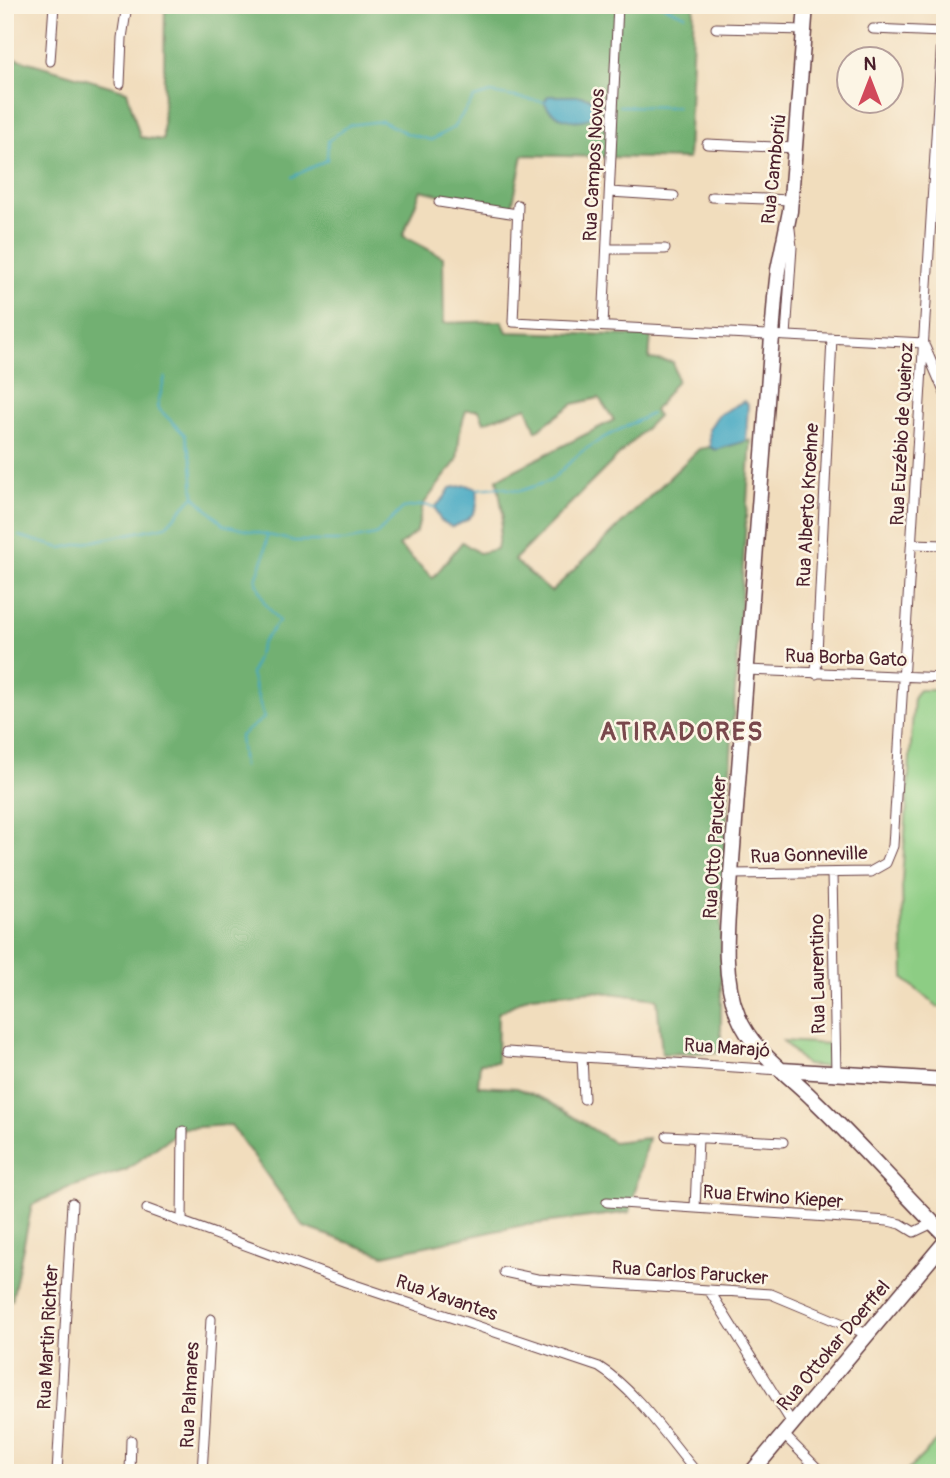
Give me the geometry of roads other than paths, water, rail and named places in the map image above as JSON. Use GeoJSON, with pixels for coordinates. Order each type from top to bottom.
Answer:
{"type":"FeatureCollection","features":[{"type":"Feature","properties":{"kind":"main road","name":"Rua Camboriú"},"geometry":{"type":"LineString","coordinates":[[779,335],[778,270],[789,221],[806,5]]}},
{"type":"Feature","properties":{"kind":"main road","name":"Rua Otto Parucker"},"geometry":{"type":"LineString","coordinates":[[779,335],[746,670],[727,945],[729,983],[734,1004],[748,1036],[945,1235]]}},
{"type":"Feature","properties":{"kind":"main road","name":"Rua Marajó"},"geometry":{"type":"LineString","coordinates":[[781,1070],[945,1080]]}},
{"type":"Feature","properties":{"kind":"main road"},"geometry":{"type":"LineString","coordinates":[[810,1096],[807,1082],[819,1072]]}},
{"type":"Feature","properties":{"kind":"main road"},"geometry":{"type":"LineString","coordinates":[[933,1223],[933,1256]]}},
{"type":"Feature","properties":{"kind":"main road","name":"Rua Ottokar Doerffel"},"geometry":{"type":"LineString","coordinates":[[751,1473],[945,1241]]}},
{"type":"Feature","properties":{"kind":"street"},"geometry":{"type":"LineString","coordinates":[[50,61],[54,5]]}},
{"type":"Feature","properties":{"kind":"street"},"geometry":{"type":"LineString","coordinates":[[120,84],[127,5]]}},
{"type":"Feature","properties":{"kind":"street"},"geometry":{"type":"LineString","coordinates":[[538,9],[561,5]]}},
{"type":"Feature","properties":{"kind":"street","name":"Rua Campos Novos"},"geometry":{"type":"LineString","coordinates":[[603,326],[618,5]]}},
{"type":"Feature","properties":{"kind":"street","name":"Rua Euzébio de Queiroz"},"geometry":{"type":"LineString","coordinates":[[886,863],[895,836],[944,5]]}},
{"type":"Feature","properties":{"kind":"street"},"geometry":{"type":"LineString","coordinates":[[716,28],[805,30]]}},
{"type":"Feature","properties":{"kind":"street"},"geometry":{"type":"LineString","coordinates":[[873,30],[942,32]]}},
{"type":"Feature","properties":{"kind":"street"},"geometry":{"type":"LineString","coordinates":[[708,144],[796,148]]}},
{"type":"Feature","properties":{"kind":"street"},"geometry":{"type":"LineString","coordinates":[[610,192],[674,195]]}},
{"type":"Feature","properties":{"kind":"street"},"geometry":{"type":"LineString","coordinates":[[712,197],[791,200]]}},
{"type":"Feature","properties":{"kind":"street"},"geometry":{"type":"LineString","coordinates":[[439,202],[517,210],[513,322],[924,343],[945,394]]}},
{"type":"Feature","properties":{"kind":"street"},"geometry":{"type":"LineString","coordinates":[[607,249],[665,249]]}},
{"type":"Feature","properties":{"kind":"street","name":"Rua Alberto Kroehne"},"geometry":{"type":"LineString","coordinates":[[817,674],[832,338]]}},
{"type":"Feature","properties":{"kind":"street"},"geometry":{"type":"LineString","coordinates":[[912,544],[945,545]]}},
{"type":"Feature","properties":{"kind":"street","name":"Rua Borba Gato"},"geometry":{"type":"LineString","coordinates":[[746,670],[945,678]]}},
{"type":"Feature","properties":{"kind":"street","name":"Rua Gonneville"},"geometry":{"type":"LineString","coordinates":[[731,874],[870,872],[886,863]]}},
{"type":"Feature","properties":{"kind":"street","name":"Rua Laurentino"},"geometry":{"type":"LineString","coordinates":[[832,874],[836,1073]]}},
{"type":"Feature","properties":{"kind":"street","name":"Rua Marajó"},"geometry":{"type":"LineString","coordinates":[[507,1052],[781,1070]]}},
{"type":"Feature","properties":{"kind":"street"},"geometry":{"type":"LineString","coordinates":[[582,1057],[584,1099]]}},
{"type":"Feature","properties":{"kind":"street"},"geometry":{"type":"LineString","coordinates":[[182,1223],[183,1131]]}},
{"type":"Feature","properties":{"kind":"street"},"geometry":{"type":"LineString","coordinates":[[667,1136],[783,1142]]}},
{"type":"Feature","properties":{"kind":"street"},"geometry":{"type":"LineString","coordinates":[[695,1208],[698,1138]]}},
{"type":"Feature","properties":{"kind":"street","name":"Rua Erwino Kieper"},"geometry":{"type":"LineString","coordinates":[[607,1202],[888,1221],[901,1224],[914,1232],[933,1223]]}},
{"type":"Feature","properties":{"kind":"street","name":"Rua Martin Richter"},"geometry":{"type":"LineString","coordinates":[[57,1473],[72,1203]]}},
{"type":"Feature","properties":{"kind":"street","name":"Rua Xavantes"},"geometry":{"type":"LineString","coordinates":[[148,1209],[346,1282],[599,1367],[614,1377],[628,1392],[697,1473]]}},
{"type":"Feature","properties":{"kind":"street","name":"Rua Carlos Parucker"},"geometry":{"type":"LineString","coordinates":[[504,1272],[537,1279],[780,1296],[867,1334]]}},
{"type":"Feature","properties":{"kind":"street"},"geometry":{"type":"LineString","coordinates":[[709,1290],[788,1429],[822,1473]]}},
{"type":"Feature","properties":{"kind":"street","name":"Rua Palmares"},"geometry":{"type":"LineString","coordinates":[[202,1473],[211,1319]]}},
{"type":"Feature","properties":{"kind":"street"},"geometry":{"type":"LineString","coordinates":[[130,1473],[131,1440]]}},
{"type":"Feature","properties":{"kind":"water"},"geometry":{"type":"Polygon","coordinates":[[[548,96],[582,96],[596,100],[599,106],[596,115],[589,118],[567,119],[548,108],[544,102],[548,96]]]}},
{"type":"Feature","properties":{"kind":"water"},"geometry":{"type":"Polygon","coordinates":[[[744,401],[748,404],[746,441],[716,450],[710,447],[709,429],[718,415],[744,401]]]}},
{"type":"Feature","properties":{"kind":"water"},"geometry":{"type":"Polygon","coordinates":[[[467,485],[477,489],[476,509],[465,521],[452,527],[440,520],[435,507],[450,488],[467,485]]]}},
{"type":"Feature","properties":{"kind":"waterway"},"geometry":{"type":"LineString","coordinates":[[661,5],[685,15]]}},
{"type":"Feature","properties":{"kind":"waterway"},"geometry":{"type":"LineString","coordinates":[[292,177],[327,160],[328,141],[349,125],[382,121],[408,134],[431,140],[453,128],[474,98],[491,93],[544,102]]}},
{"type":"Feature","properties":{"kind":"waterway"},"geometry":{"type":"LineString","coordinates":[[599,106],[608,106]]}},
{"type":"Feature","properties":{"kind":"waterway"},"geometry":{"type":"LineString","coordinates":[[619,106],[677,107]]}},
{"type":"Feature","properties":{"kind":"waterway"},"geometry":{"type":"LineString","coordinates":[[165,377],[157,407],[185,435],[192,462],[194,496],[224,525],[294,541],[344,541],[376,535],[403,508],[423,505],[435,507]]}},
{"type":"Feature","properties":{"kind":"waterway"},"geometry":{"type":"LineString","coordinates":[[477,489],[499,487],[520,491],[550,481],[581,452],[651,414]]}},
{"type":"Feature","properties":{"kind":"waterway"},"geometry":{"type":"LineString","coordinates":[[19,536],[61,548],[166,526],[193,497]]}},
{"type":"Feature","properties":{"kind":"waterway"},"geometry":{"type":"LineString","coordinates":[[243,767],[240,736],[264,718],[251,674],[262,643],[279,621],[264,602],[256,579],[264,557],[267,536]]}},
{"type":"Feature","properties":{"kind":"district","name":"ATIRADORES"},"geometry":{"type":"Point","coordinates":[682,731]}}]}
